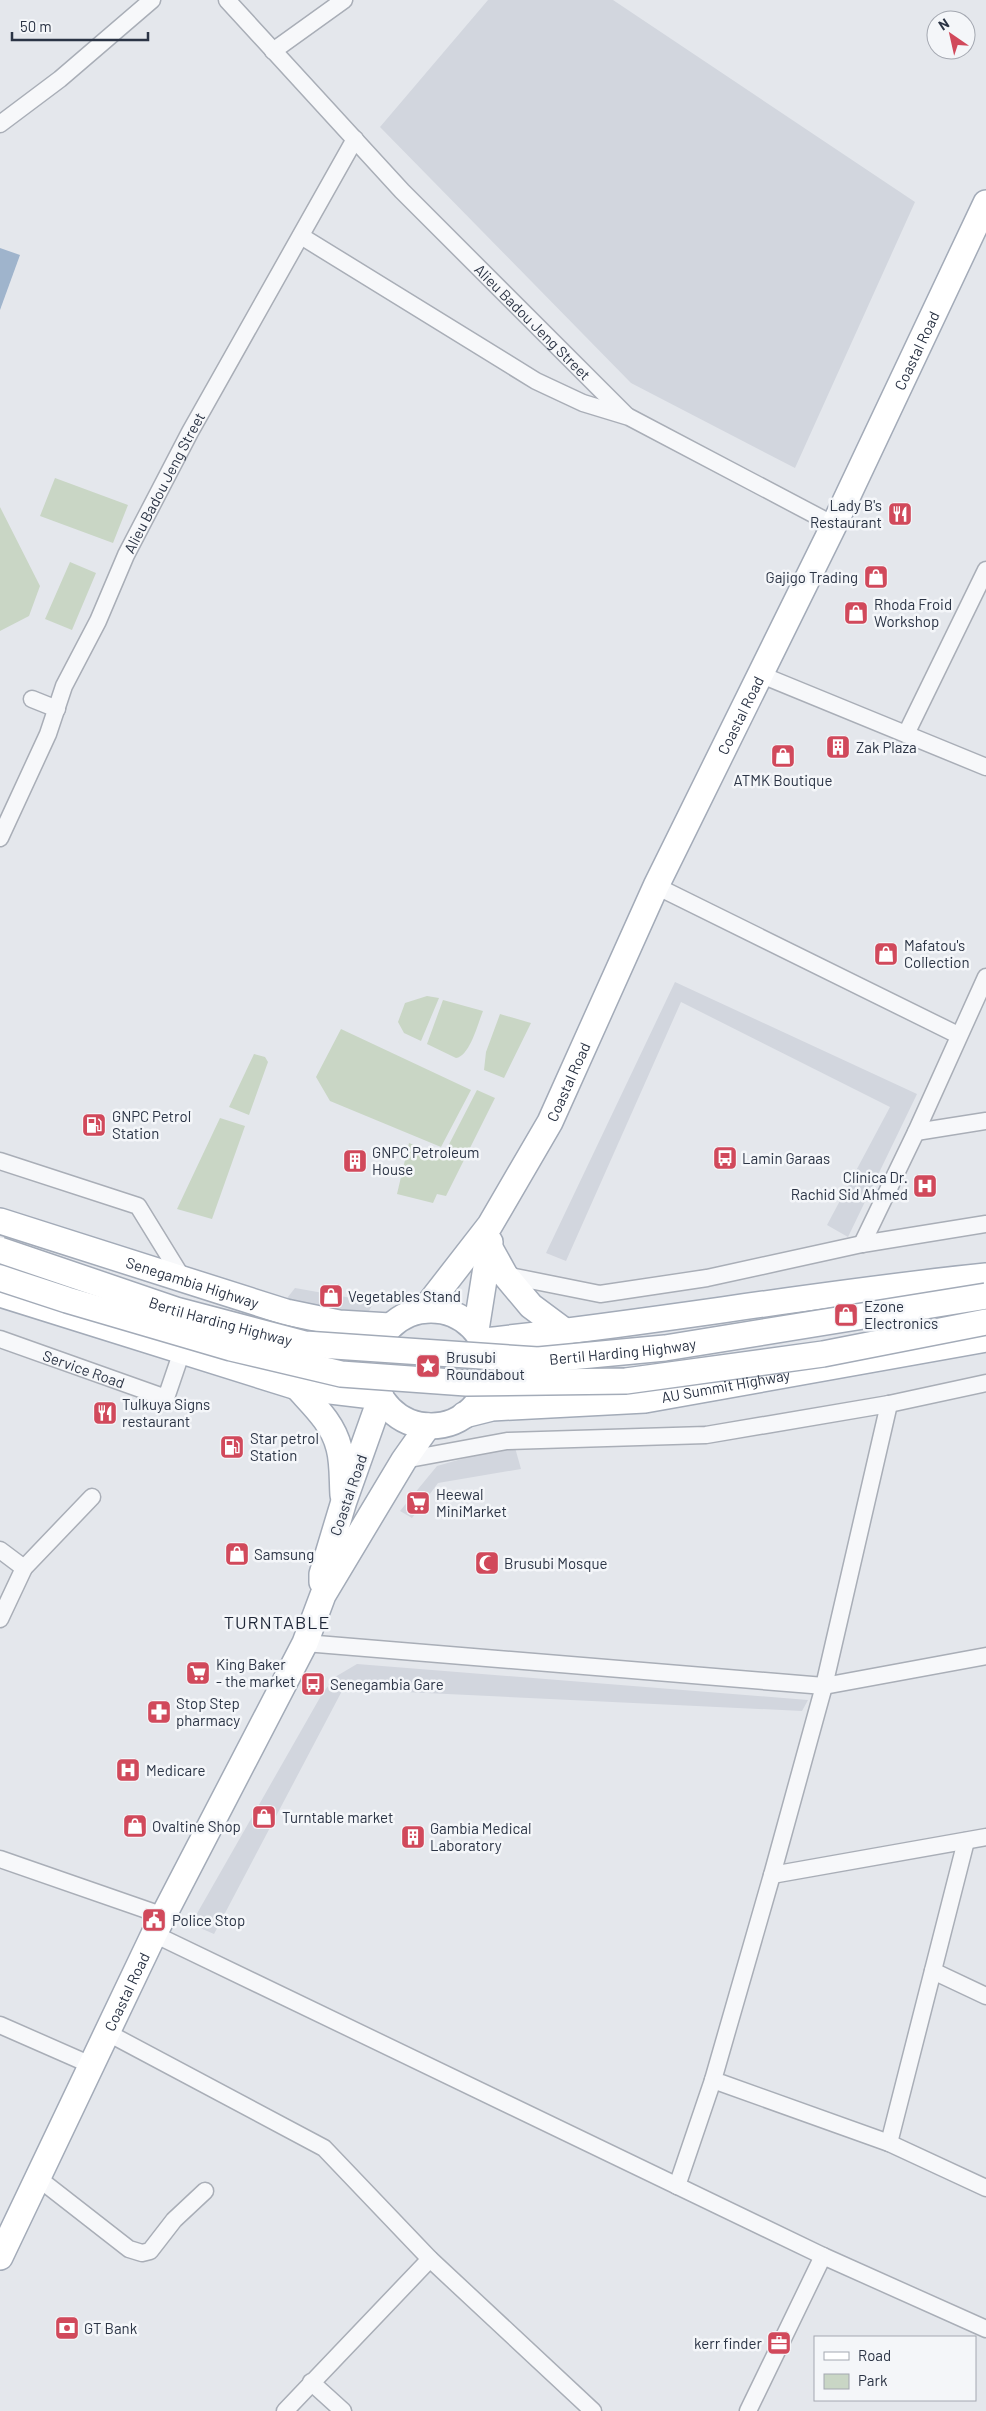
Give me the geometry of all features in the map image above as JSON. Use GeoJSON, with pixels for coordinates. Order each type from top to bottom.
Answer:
{"type":"FeatureCollection","features":[{"type":"Feature","properties":{"kind":"main road","name":"Coastal Road"},"geometry":{"type":"LineString","coordinates":[[424,1310],[490,1237],[550,1122],[656,886],[834,525],[986,203]]}},
{"type":"Feature","properties":{"kind":"main road","name":"Senegambia Highway"},"geometry":{"type":"LineString","coordinates":[[0,1221],[286,1312],[339,1324],[390,1326]]}},
{"type":"Feature","properties":{"kind":"main road","name":"Coastal Road"},"geometry":{"type":"LineString","coordinates":[[480,1336],[490,1237]]}},
{"type":"Feature","properties":{"kind":"main road"},"geometry":{"type":"LineString","coordinates":[[490,1237],[506,1275],[530,1306],[566,1332]]}},
{"type":"Feature","properties":{"kind":"main road","name":"Bertil Harding Highway"},"geometry":{"type":"LineString","coordinates":[[0,1250],[176,1310],[305,1344],[538,1360],[665,1348],[986,1296]]}},
{"type":"Feature","properties":{"kind":"main road"},"geometry":{"type":"LineString","coordinates":[[480,1336],[566,1332],[890,1286],[986,1276]]}},
{"type":"Feature","properties":{"kind":"main road","name":"Bertil Harding Highway"},"geometry":{"type":"LineString","coordinates":[[0,1278],[231,1348],[341,1374],[466,1382],[626,1380],[823,1354],[986,1322]]}},
{"type":"Feature","properties":{"kind":"main road"},"geometry":{"type":"LineString","coordinates":[[0,1294],[296,1387],[381,1397]]}},
{"type":"Feature","properties":{"kind":"main road"},"geometry":{"type":"LineString","coordinates":[[424,1310],[443,1311],[461,1318],[480,1336],[489,1365],[486,1384],[478,1402],[464,1415],[447,1423],[428,1426],[409,1422],[393,1412],[381,1397],[374,1379],[374,1360],[379,1342],[390,1326],[406,1315],[424,1310]]}},
{"type":"Feature","properties":{"kind":"main road","name":"AU Summit Highway"},"geometry":{"type":"LineString","coordinates":[[464,1415],[492,1408],[645,1400],[986,1339]]}},
{"type":"Feature","properties":{"kind":"main road"},"geometry":{"type":"LineString","coordinates":[[296,1387],[324,1416],[334,1435],[339,1448],[344,1501]]}},
{"type":"Feature","properties":{"kind":"main road","name":"Coastal Road"},"geometry":{"type":"LineString","coordinates":[[323,1595],[322,1574],[344,1501],[381,1397]]}},
{"type":"Feature","properties":{"kind":"main road","name":"Coastal Road"},"geometry":{"type":"LineString","coordinates":[[0,2257],[159,1925],[305,1643],[323,1595],[404,1460],[428,1426]]}},
{"type":"Feature","properties":{"kind":"street"},"geometry":{"type":"LineString","coordinates":[[0,124],[60,80],[152,0]]}},
{"type":"Feature","properties":{"kind":"street","name":"Alieu Badou Jeng Street"},"geometry":{"type":"LineString","coordinates":[[228,0],[354,139],[448,237],[629,417]]}},
{"type":"Feature","properties":{"kind":"street"},"geometry":{"type":"LineString","coordinates":[[273,51],[344,0]]}},
{"type":"Feature","properties":{"kind":"street","name":"Alieu Badou Jeng Street"},"geometry":{"type":"LineString","coordinates":[[0,838],[48,734],[64,686],[98,621],[126,555],[190,432],[354,139]]}},
{"type":"Feature","properties":{"kind":"street"},"geometry":{"type":"LineString","coordinates":[[301,236],[536,381],[583,403],[629,417],[834,525]]}},
{"type":"Feature","properties":{"kind":"street"},"geometry":{"type":"LineString","coordinates":[[906,734],[986,570]]}},
{"type":"Feature","properties":{"kind":"street"},"geometry":{"type":"LineString","coordinates":[[759,674],[986,767]]}},
{"type":"Feature","properties":{"kind":"street"},"geometry":{"type":"LineString","coordinates":[[32,699],[57,709]]}},
{"type":"Feature","properties":{"kind":"street"},"geometry":{"type":"LineString","coordinates":[[656,886],[958,1035]]}},
{"type":"Feature","properties":{"kind":"street"},"geometry":{"type":"LineString","coordinates":[[862,1244],[916,1132],[958,1035],[986,977]]}},
{"type":"Feature","properties":{"kind":"street"},"geometry":{"type":"LineString","coordinates":[[916,1132],[986,1121]]}},
{"type":"Feature","properties":{"kind":"street"},"geometry":{"type":"LineString","coordinates":[[0,1161],[138,1206],[183,1279]]}},
{"type":"Feature","properties":{"kind":"street"},"geometry":{"type":"LineString","coordinates":[[506,1275],[600,1294],[707,1278],[862,1244],[986,1224]]}},
{"type":"Feature","properties":{"kind":"street","name":"Service Road"},"geometry":{"type":"LineString","coordinates":[[0,1339],[166,1398],[182,1351]]}},
{"type":"Feature","properties":{"kind":"street"},"geometry":{"type":"LineString","coordinates":[[404,1460],[506,1441],[706,1435],[889,1404],[986,1384]]}},
{"type":"Feature","properties":{"kind":"street"},"geometry":{"type":"LineString","coordinates":[[677,2186],[713,2080],[824,1686],[889,1404]]}},
{"type":"Feature","properties":{"kind":"street"},"geometry":{"type":"LineString","coordinates":[[0,1619],[24,1568],[92,1497]]}},
{"type":"Feature","properties":{"kind":"street"},"geometry":{"type":"LineString","coordinates":[[1,1551],[24,1568]]}},
{"type":"Feature","properties":{"kind":"street"},"geometry":{"type":"LineString","coordinates":[[305,1643],[824,1686],[986,1656]]}},
{"type":"Feature","properties":{"kind":"street"},"geometry":{"type":"LineString","coordinates":[[772,1875],[986,1837]]}},
{"type":"Feature","properties":{"kind":"street"},"geometry":{"type":"LineString","coordinates":[[889,2143],[966,1841]]}},
{"type":"Feature","properties":{"kind":"street"},"geometry":{"type":"LineString","coordinates":[[0,1859],[159,1925],[677,2186],[823,2256],[986,2329]]}},
{"type":"Feature","properties":{"kind":"street"},"geometry":{"type":"LineString","coordinates":[[933,1971],[986,1996]]}},
{"type":"Feature","properties":{"kind":"street"},"geometry":{"type":"LineString","coordinates":[[0,2025],[91,2065]]}},
{"type":"Feature","properties":{"kind":"street"},"geometry":{"type":"LineString","coordinates":[[108,2033],[324,2148],[430,2259],[593,2411]]}},
{"type":"Feature","properties":{"kind":"street"},"geometry":{"type":"LineString","coordinates":[[713,2080],[889,2143],[986,2188]]}},
{"type":"Feature","properties":{"kind":"street"},"geometry":{"type":"LineString","coordinates":[[38,2178],[129,2249],[142,2253],[150,2251],[174,2220],[204,2190]]}},
{"type":"Feature","properties":{"kind":"street"},"geometry":{"type":"LineString","coordinates":[[748,2411],[823,2256]]}},
{"type":"Feature","properties":{"kind":"street"},"geometry":{"type":"LineString","coordinates":[[284,2411],[430,2259]]}},
{"type":"Feature","properties":{"kind":"street"},"geometry":{"type":"LineString","coordinates":[[311,2382],[343,2411]]}},
{"type":"Feature","properties":{"kind":"shaded area"},"geometry":{"type":"Polygon","coordinates":[[[488,0],[613,0],[915,202],[795,468],[631,383],[380,127],[488,0]]]}},
{"type":"Feature","properties":{"kind":"shaded area"},"geometry":{"type":"Polygon","coordinates":[[[675,982],[917,1094],[848,1237],[827,1225],[890,1107],[681,1002],[566,1261],[546,1253],[675,982]]]}},
{"type":"Feature","properties":{"kind":"shaded area"},"geometry":{"type":"Polygon","coordinates":[[[295,1288],[374,1302],[365,1318],[284,1302],[295,1288]]]}},
{"type":"Feature","properties":{"kind":"shaded area"},"geometry":{"type":"Polygon","coordinates":[[[514,1444],[521,1469],[438,1483],[412,1518],[400,1511],[437,1466],[514,1444]]]}},
{"type":"Feature","properties":{"kind":"shaded area","name":"Turntable market"},"geometry":{"type":"Polygon","coordinates":[[[357,1664],[808,1700],[802,1711],[343,1689],[214,1934],[191,1924],[322,1694],[335,1677],[357,1664]]]}},
{"type":"Feature","properties":{"kind":"green space"},"geometry":{"type":"Polygon","coordinates":[[[55,478],[128,505],[113,543],[40,516],[55,478]]]}},
{"type":"Feature","properties":{"kind":"green space"},"geometry":{"type":"Polygon","coordinates":[[[0,507],[40,586],[29,616],[0,631],[0,507]]]}},
{"type":"Feature","properties":{"kind":"green space"},"geometry":{"type":"Polygon","coordinates":[[[70,562],[96,573],[72,630],[45,619],[70,562]]]}},
{"type":"Feature","properties":{"kind":"green space"},"geometry":{"type":"Polygon","coordinates":[[[427,996],[439,998],[421,1041],[404,1033],[398,1022],[405,1003],[427,996]]]}},
{"type":"Feature","properties":{"kind":"green space"},"geometry":{"type":"Polygon","coordinates":[[[443,1000],[483,1011],[476,1031],[465,1052],[456,1058],[427,1044],[443,1000]]]}},
{"type":"Feature","properties":{"kind":"green space"},"geometry":{"type":"Polygon","coordinates":[[[500,1014],[531,1023],[504,1078],[484,1070],[486,1052],[500,1014]]]}},
{"type":"Feature","properties":{"kind":"green space"},"geometry":{"type":"Polygon","coordinates":[[[341,1029],[471,1090],[441,1147],[330,1101],[316,1077],[341,1029]]]}},
{"type":"Feature","properties":{"kind":"green space"},"geometry":{"type":"Polygon","coordinates":[[[254,1054],[265,1057],[268,1062],[249,1115],[229,1107],[254,1054]]]}},
{"type":"Feature","properties":{"kind":"green space"},"geometry":{"type":"Polygon","coordinates":[[[477,1090],[495,1098],[446,1196],[437,1194],[433,1203],[397,1194],[409,1143],[443,1156],[477,1090]]]}},
{"type":"Feature","properties":{"kind":"green space"},"geometry":{"type":"Polygon","coordinates":[[[220,1118],[245,1126],[212,1219],[177,1209],[220,1118]]]}},
{"type":"Feature","properties":{"kind":"water"},"geometry":{"type":"Polygon","coordinates":[[[0,248],[20,255],[0,310],[0,248]]]}},
{"type":"Feature","properties":{"kind":"place","name":"Lady B's Restaurant"},"geometry":{"type":"Point","coordinates":[900,514]}},
{"type":"Feature","properties":{"kind":"place","name":"Gajigo Trading"},"geometry":{"type":"Point","coordinates":[876,577]}},
{"type":"Feature","properties":{"kind":"place","name":"Rhoda Froid Workshop"},"geometry":{"type":"Point","coordinates":[856,613]}},
{"type":"Feature","properties":{"kind":"place","name":"Zak Plaza"},"geometry":{"type":"Point","coordinates":[838,747]}},
{"type":"Feature","properties":{"kind":"place","name":"ATMK Boutique"},"geometry":{"type":"Point","coordinates":[783,756]}},
{"type":"Feature","properties":{"kind":"place","name":"Mafatou's Collection"},"geometry":{"type":"Point","coordinates":[886,954]}},
{"type":"Feature","properties":{"kind":"place","name":"GNPC Petrol Station"},"geometry":{"type":"Point","coordinates":[94,1125]}},
{"type":"Feature","properties":{"kind":"place","name":"Lamin Garaas"},"geometry":{"type":"Point","coordinates":[725,1158]}},
{"type":"Feature","properties":{"kind":"place","name":"GNPC Petroleum House"},"geometry":{"type":"Point","coordinates":[355,1161]}},
{"type":"Feature","properties":{"kind":"place","name":"Clinica Dr. Rachid Sid Ahmed"},"geometry":{"type":"Point","coordinates":[925,1186]}},
{"type":"Feature","properties":{"kind":"place","name":"Vegetables Stand"},"geometry":{"type":"Point","coordinates":[331,1296]}},
{"type":"Feature","properties":{"kind":"place","name":"Ezone Electronics"},"geometry":{"type":"Point","coordinates":[846,1315]}},
{"type":"Feature","properties":{"kind":"place","name":"Brusubi Roundabout"},"geometry":{"type":"Point","coordinates":[428,1366]}},
{"type":"Feature","properties":{"kind":"place","name":"Tulkuya Signs restaurant"},"geometry":{"type":"Point","coordinates":[105,1413]}},
{"type":"Feature","properties":{"kind":"place","name":"Star petrol Station"},"geometry":{"type":"Point","coordinates":[232,1447]}},
{"type":"Feature","properties":{"kind":"place","name":"Heewal MiniMarket"},"geometry":{"type":"Point","coordinates":[418,1503]}},
{"type":"Feature","properties":{"kind":"place","name":"Samsung"},"geometry":{"type":"Point","coordinates":[237,1554]}},
{"type":"Feature","properties":{"kind":"place","name":"Brusubi Mosque"},"geometry":{"type":"Point","coordinates":[487,1563]}},
{"type":"Feature","properties":{"kind":"place","name":"King Baker - the market"},"geometry":{"type":"Point","coordinates":[198,1673]}},
{"type":"Feature","properties":{"kind":"place","name":"Senegambia Gare"},"geometry":{"type":"Point","coordinates":[313,1684]}},
{"type":"Feature","properties":{"kind":"place","name":"Stop Step pharmacy"},"geometry":{"type":"Point","coordinates":[159,1712]}},
{"type":"Feature","properties":{"kind":"place","name":"Medicare"},"geometry":{"type":"Point","coordinates":[128,1770]}},
{"type":"Feature","properties":{"kind":"place","name":"Turntable market"},"geometry":{"type":"Point","coordinates":[264,1817]}},
{"type":"Feature","properties":{"kind":"place","name":"Ovaltine Shop"},"geometry":{"type":"Point","coordinates":[135,1826]}},
{"type":"Feature","properties":{"kind":"place","name":"Gambia Medical Laboratory"},"geometry":{"type":"Point","coordinates":[413,1837]}},
{"type":"Feature","properties":{"kind":"place","name":"Police Stop"},"geometry":{"type":"Point","coordinates":[154,1920]}},
{"type":"Feature","properties":{"kind":"place","name":"GT Bank"},"geometry":{"type":"Point","coordinates":[67,2328]}},
{"type":"Feature","properties":{"kind":"place","name":"kerr finder"},"geometry":{"type":"Point","coordinates":[779,2343]}},
{"type":"Feature","properties":{"kind":"district","name":"TURNTABLE"},"geometry":{"type":"Point","coordinates":[277,1622]}}]}
